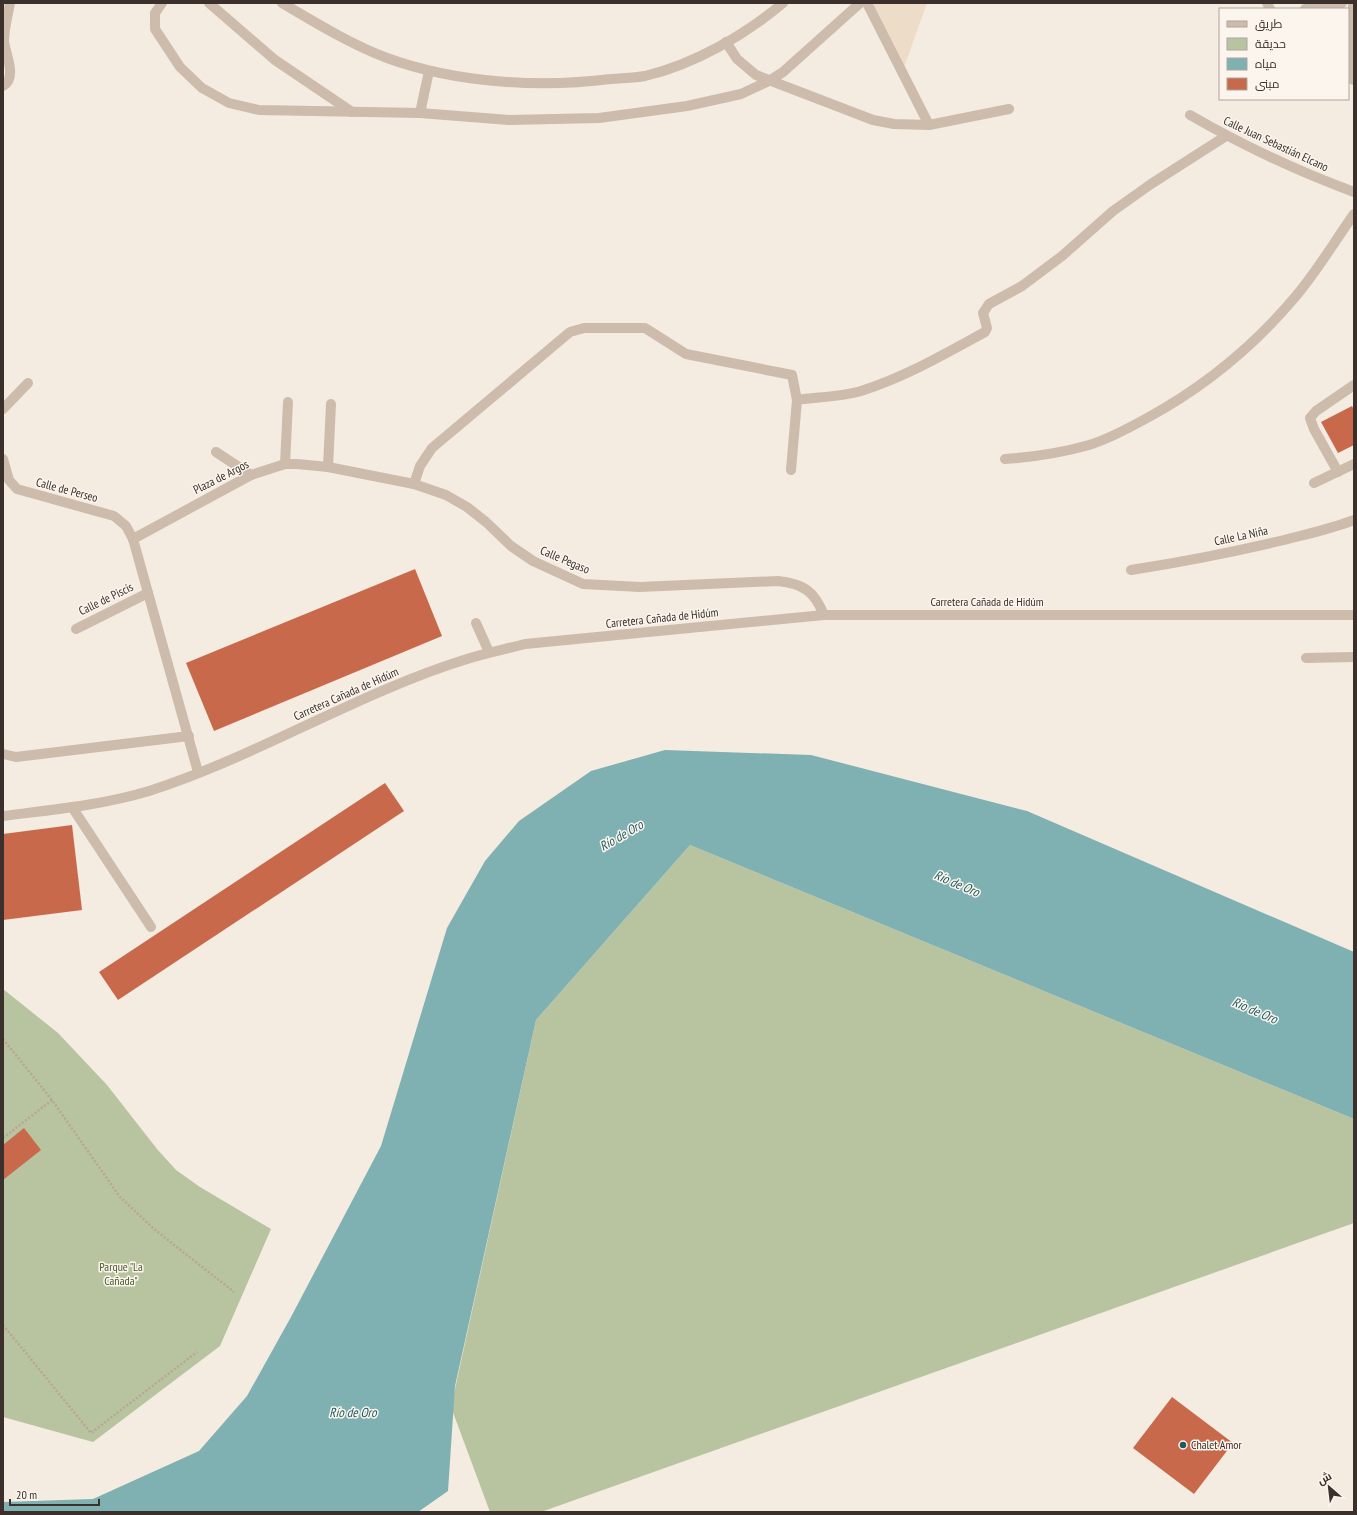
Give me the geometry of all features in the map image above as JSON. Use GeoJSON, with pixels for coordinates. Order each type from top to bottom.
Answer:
{"type":"FeatureCollection","features":[{"type":"Feature","properties":{"kind":"street"},"geometry":{"type":"LineString","coordinates":[[3,86],[9,80],[10,73],[4,41],[10,3]]}},
{"type":"Feature","properties":{"kind":"street"},"geometry":{"type":"LineString","coordinates":[[162,3],[155,14],[155,29],[180,67],[202,88],[229,103],[259,110],[420,113],[509,120],[599,118],[695,104],[741,94],[770,82],[860,3]]}},
{"type":"Feature","properties":{"kind":"street"},"geometry":{"type":"LineString","coordinates":[[209,3],[275,60],[352,112]]}},
{"type":"Feature","properties":{"kind":"street"},"geometry":{"type":"LineString","coordinates":[[282,3],[334,34],[386,58],[429,71],[509,83],[587,82],[645,76],[688,61],[726,42],[765,18],[783,3]]}},
{"type":"Feature","properties":{"kind":"street"},"geometry":{"type":"LineString","coordinates":[[867,3],[929,125]]}},
{"type":"Feature","properties":{"kind":"street"},"geometry":{"type":"LineString","coordinates":[[1311,8],[1342,3]]}},
{"type":"Feature","properties":{"kind":"street"},"geometry":{"type":"LineString","coordinates":[[1353,3],[1353,80]]}},
{"type":"Feature","properties":{"kind":"street"},"geometry":{"type":"LineString","coordinates":[[726,42],[737,59],[756,75],[770,82],[873,120],[894,124],[929,125],[1009,109]]}},
{"type":"Feature","properties":{"kind":"street"},"geometry":{"type":"LineString","coordinates":[[420,113],[429,71]]}},
{"type":"Feature","properties":{"kind":"street","name":"Calle Juan Sebastián Elcano"},"geometry":{"type":"LineString","coordinates":[[1190,115],[1226,136],[1320,180],[1354,192]]}},
{"type":"Feature","properties":{"kind":"street"},"geometry":{"type":"LineString","coordinates":[[797,400],[859,391],[897,378],[937,359],[985,332],[987,328],[983,313],[989,304],[1022,286],[1062,256],[1113,211],[1151,184],[1226,136]]}},
{"type":"Feature","properties":{"kind":"street"},"geometry":{"type":"LineString","coordinates":[[1005,459],[1048,455],[1090,445],[1130,428],[1183,397],[1221,370],[1261,335],[1297,295],[1354,214]]}},
{"type":"Feature","properties":{"kind":"street"},"geometry":{"type":"LineString","coordinates":[[414,484],[420,466],[432,448],[570,332],[584,328],[645,328],[653,331],[686,354],[792,375],[797,400],[791,470]]}},
{"type":"Feature","properties":{"kind":"street"},"geometry":{"type":"LineString","coordinates":[[3,408],[28,383]]}},
{"type":"Feature","properties":{"kind":"street"},"geometry":{"type":"LineString","coordinates":[[1338,472],[1314,429],[1310,418],[1316,411],[1354,385]]}},
{"type":"Feature","properties":{"kind":"street"},"geometry":{"type":"LineString","coordinates":[[285,464],[288,402]]}},
{"type":"Feature","properties":{"kind":"street"},"geometry":{"type":"LineString","coordinates":[[328,467],[331,404]]}},
{"type":"Feature","properties":{"kind":"street"},"geometry":{"type":"LineString","coordinates":[[216,452],[251,475]]}},
{"type":"Feature","properties":{"kind":"street","name":"Calle de Perseo"},"geometry":{"type":"LineString","coordinates":[[3,459],[6,478],[17,489],[114,516],[126,526],[133,539],[198,772]]}},
{"type":"Feature","properties":{"kind":"street","name":"Plaza de Argos"},"geometry":{"type":"LineString","coordinates":[[133,539],[251,475],[285,464],[328,467]]}},
{"type":"Feature","properties":{"kind":"street"},"geometry":{"type":"LineString","coordinates":[[1314,483],[1354,464]]}},
{"type":"Feature","properties":{"kind":"street","name":"Calle Pegaso"},"geometry":{"type":"LineString","coordinates":[[328,467],[414,484],[446,495],[467,507],[516,550],[546,567],[583,584],[640,587],[778,581],[794,583],[808,590],[818,601],[824,616]]}},
{"type":"Feature","properties":{"kind":"street","name":"Calle La Niña"},"geometry":{"type":"LineString","coordinates":[[1131,570],[1195,559],[1270,543],[1331,529],[1354,520]]}},
{"type":"Feature","properties":{"kind":"street","name":"Calle de Piscis"},"geometry":{"type":"LineString","coordinates":[[76,629],[148,593]]}},
{"type":"Feature","properties":{"kind":"street","name":"Carretera Cañada de Hidúm"},"geometry":{"type":"LineString","coordinates":[[3,816],[72,807],[148,791],[198,772],[400,684],[450,664],[489,652],[525,644],[824,616],[1354,615]]}},
{"type":"Feature","properties":{"kind":"street"},"geometry":{"type":"LineString","coordinates":[[476,623],[489,652]]}},
{"type":"Feature","properties":{"kind":"street"},"geometry":{"type":"LineString","coordinates":[[1306,658],[1354,657]]}},
{"type":"Feature","properties":{"kind":"street"},"geometry":{"type":"LineString","coordinates":[[3,754],[16,757],[189,736]]}},
{"type":"Feature","properties":{"kind":"street"},"geometry":{"type":"LineString","coordinates":[[72,807],[151,927]]}},
{"type":"Feature","properties":{"kind":"path"},"geometry":{"type":"LineString","coordinates":[[3,1039],[52,1100],[120,1197],[148,1224],[234,1292]]}},
{"type":"Feature","properties":{"kind":"path"},"geometry":{"type":"LineString","coordinates":[[3,1138],[52,1100]]}},
{"type":"Feature","properties":{"kind":"path"},"geometry":{"type":"LineString","coordinates":[[3,1325],[91,1434],[197,1352]]}},
{"type":"Feature","properties":{"kind":"green space"},"geometry":{"type":"Polygon","coordinates":[[[690,845],[1354,1119],[1354,1223],[541,1512],[490,1512],[451,1407],[536,1020],[690,845]]]}},
{"type":"Feature","properties":{"kind":"green space","name":"Parque \"La Cañada\""},"geometry":{"type":"Polygon","coordinates":[[[3,989],[58,1033],[107,1085],[157,1149],[176,1170],[200,1187],[271,1229],[220,1346],[93,1442],[3,1417],[3,989]]]}},
{"type":"Feature","properties":{"kind":"shaded area"},"geometry":{"type":"Polygon","coordinates":[[[867,3],[927,3],[902,73],[867,3]]]}},
{"type":"Feature","properties":{"kind":"water","name":"Río de Oro"},"geometry":{"type":"Polygon","coordinates":[[[665,750],[811,755],[1027,811],[1354,952],[1354,1119],[690,845],[536,1020],[455,1386],[448,1491],[418,1512],[3,1512],[3,1502],[93,1499],[199,1451],[247,1396],[291,1317],[381,1146],[447,928],[485,861],[519,821],[591,771],[665,750]]]}},
{"type":"Feature","properties":{"kind":"building"},"geometry":{"type":"Polygon","coordinates":[[[1352,406],[1354,410],[1354,445],[1338,453],[1321,422],[1352,406]]]}},
{"type":"Feature","properties":{"kind":"building"},"geometry":{"type":"Polygon","coordinates":[[[415,569],[442,636],[214,731],[186,663],[415,569]]]}},
{"type":"Feature","properties":{"kind":"building"},"geometry":{"type":"Polygon","coordinates":[[[385,783],[404,811],[118,1000],[99,972],[385,783]]]}},
{"type":"Feature","properties":{"kind":"building"},"geometry":{"type":"Polygon","coordinates":[[[72,825],[82,910],[3,920],[3,834],[72,825]]]}},
{"type":"Feature","properties":{"kind":"building"},"geometry":{"type":"Polygon","coordinates":[[[24,1128],[41,1150],[3,1180],[3,1145],[24,1128]]]}},
{"type":"Feature","properties":{"kind":"building","name":"Chalet Amor"},"geometry":{"type":"Polygon","coordinates":[[[1172,1397],[1233,1443],[1194,1494],[1133,1448],[1172,1397]]]}},
{"type":"Feature","properties":{"kind":"place","name":"Chalet Amor"},"geometry":{"type":"Point","coordinates":[1183,1445]}}]}
